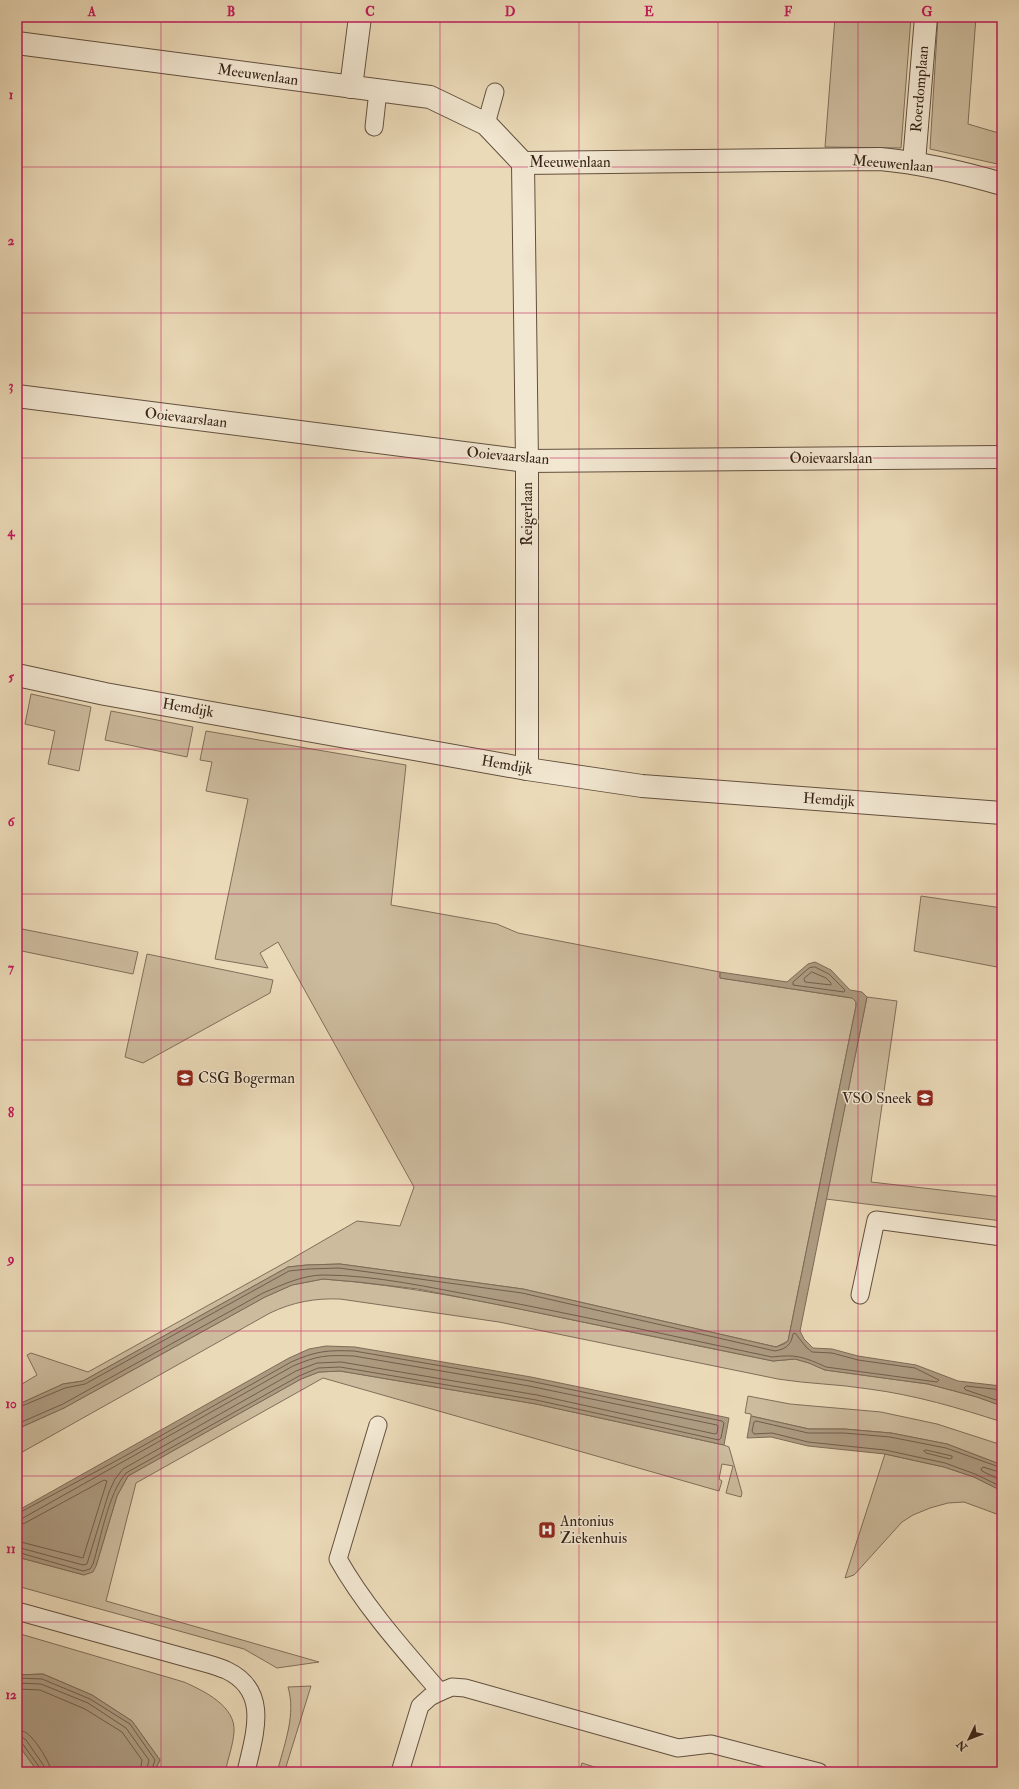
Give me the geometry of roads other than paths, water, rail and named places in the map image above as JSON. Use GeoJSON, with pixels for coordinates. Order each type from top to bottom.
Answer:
{"type":"FeatureCollection","features":[{"type":"Feature","properties":{"kind":"street"},"geometry":{"type":"LineString","coordinates":[[351,87],[360,17]]}},
{"type":"Feature","properties":{"kind":"street","name":"Roerdomplaan"},"geometry":{"type":"LineString","coordinates":[[914,162],[926,17]]}},
{"type":"Feature","properties":{"kind":"street","name":"Meeuwenlaan"},"geometry":{"type":"LineString","coordinates":[[17,43],[430,97],[486,124],[523,163],[880,159],[914,162],[957,170],[1002,184]]}},
{"type":"Feature","properties":{"kind":"street","name":"Reigerlaan"},"geometry":{"type":"LineString","coordinates":[[523,163],[527,461],[527,769]]}},
{"type":"Feature","properties":{"kind":"street","name":"Ooievaarslaan"},"geometry":{"type":"LineString","coordinates":[[17,396],[527,461],[1002,457]]}},
{"type":"Feature","properties":{"kind":"street","name":"Hemdijk"},"geometry":{"type":"LineString","coordinates":[[17,675],[113,695],[527,769],[642,786],[1002,813]]}},
{"type":"Feature","properties":{"kind":"lane"},"geometry":{"type":"LineString","coordinates":[[374,127],[378,91]]}},
{"type":"Feature","properties":{"kind":"lane"},"geometry":{"type":"LineString","coordinates":[[486,124],[496,92]]}},
{"type":"Feature","properties":{"kind":"lane"},"geometry":{"type":"LineString","coordinates":[[860,1295],[876,1220],[1002,1237]]}},
{"type":"Feature","properties":{"kind":"lane"},"geometry":{"type":"LineString","coordinates":[[378,1425],[338,1559],[349,1579],[398,1642],[440,1692]]}},
{"type":"Feature","properties":{"kind":"lane"},"geometry":{"type":"LineString","coordinates":[[17,1611],[205,1663],[227,1671],[244,1683],[256,1702],[257,1726],[246,1772]]}},
{"type":"Feature","properties":{"kind":"lane"},"geometry":{"type":"LineString","coordinates":[[400,1772],[420,1706],[430,1697],[452,1687],[465,1688],[678,1748],[710,1744],[819,1772]]}},
{"type":"Feature","properties":{"kind":"water"},"geometry":{"type":"Polygon","coordinates":[[[815,962],[831,970],[850,990],[862,992],[867,997],[800,1331],[804,1339],[813,1348],[832,1349],[858,1356],[916,1365],[958,1381],[1001,1386],[1002,1406],[977,1397],[928,1384],[825,1370],[795,1359],[773,1361],[418,1289],[323,1279],[292,1285],[265,1297],[64,1408],[17,1429],[17,1405],[63,1384],[83,1381],[288,1267],[340,1264],[523,1289],[776,1347],[784,1344],[788,1341],[856,1002],[852,998],[720,978],[720,972],[787,982],[808,964],[815,962]]]}},
{"type":"Feature","properties":{"kind":"water"},"geometry":{"type":"Polygon","coordinates":[[[326,1346],[355,1347],[531,1377],[729,1418],[724,1445],[536,1404],[340,1371],[319,1372],[301,1379],[128,1476],[117,1496],[93,1572],[84,1575],[21,1558],[17,1555],[17,1511],[289,1358],[309,1349],[326,1346]]]}},
{"type":"Feature","properties":{"kind":"water"},"geometry":{"type":"Polygon","coordinates":[[[751,1416],[809,1429],[844,1429],[891,1433],[947,1444],[1002,1465],[1002,1491],[974,1477],[944,1467],[885,1454],[808,1446],[771,1437],[747,1438],[751,1416]]]}},
{"type":"Feature","properties":{"kind":"water"},"geometry":{"type":"Polygon","coordinates":[[[43,1674],[92,1695],[132,1721],[160,1760],[154,1772],[38,1772],[17,1743],[17,1675],[43,1674]]]}},
{"type":"Feature","properties":{"kind":"place","name":"CSG Bogerman"},"geometry":{"type":"Point","coordinates":[185,1078]}},
{"type":"Feature","properties":{"kind":"place","name":"VSO Sneek"},"geometry":{"type":"Point","coordinates":[925,1098]}},
{"type":"Feature","properties":{"kind":"place","name":"Antonius Ziekenhuis"},"geometry":{"type":"Point","coordinates":[547,1530]}}]}
